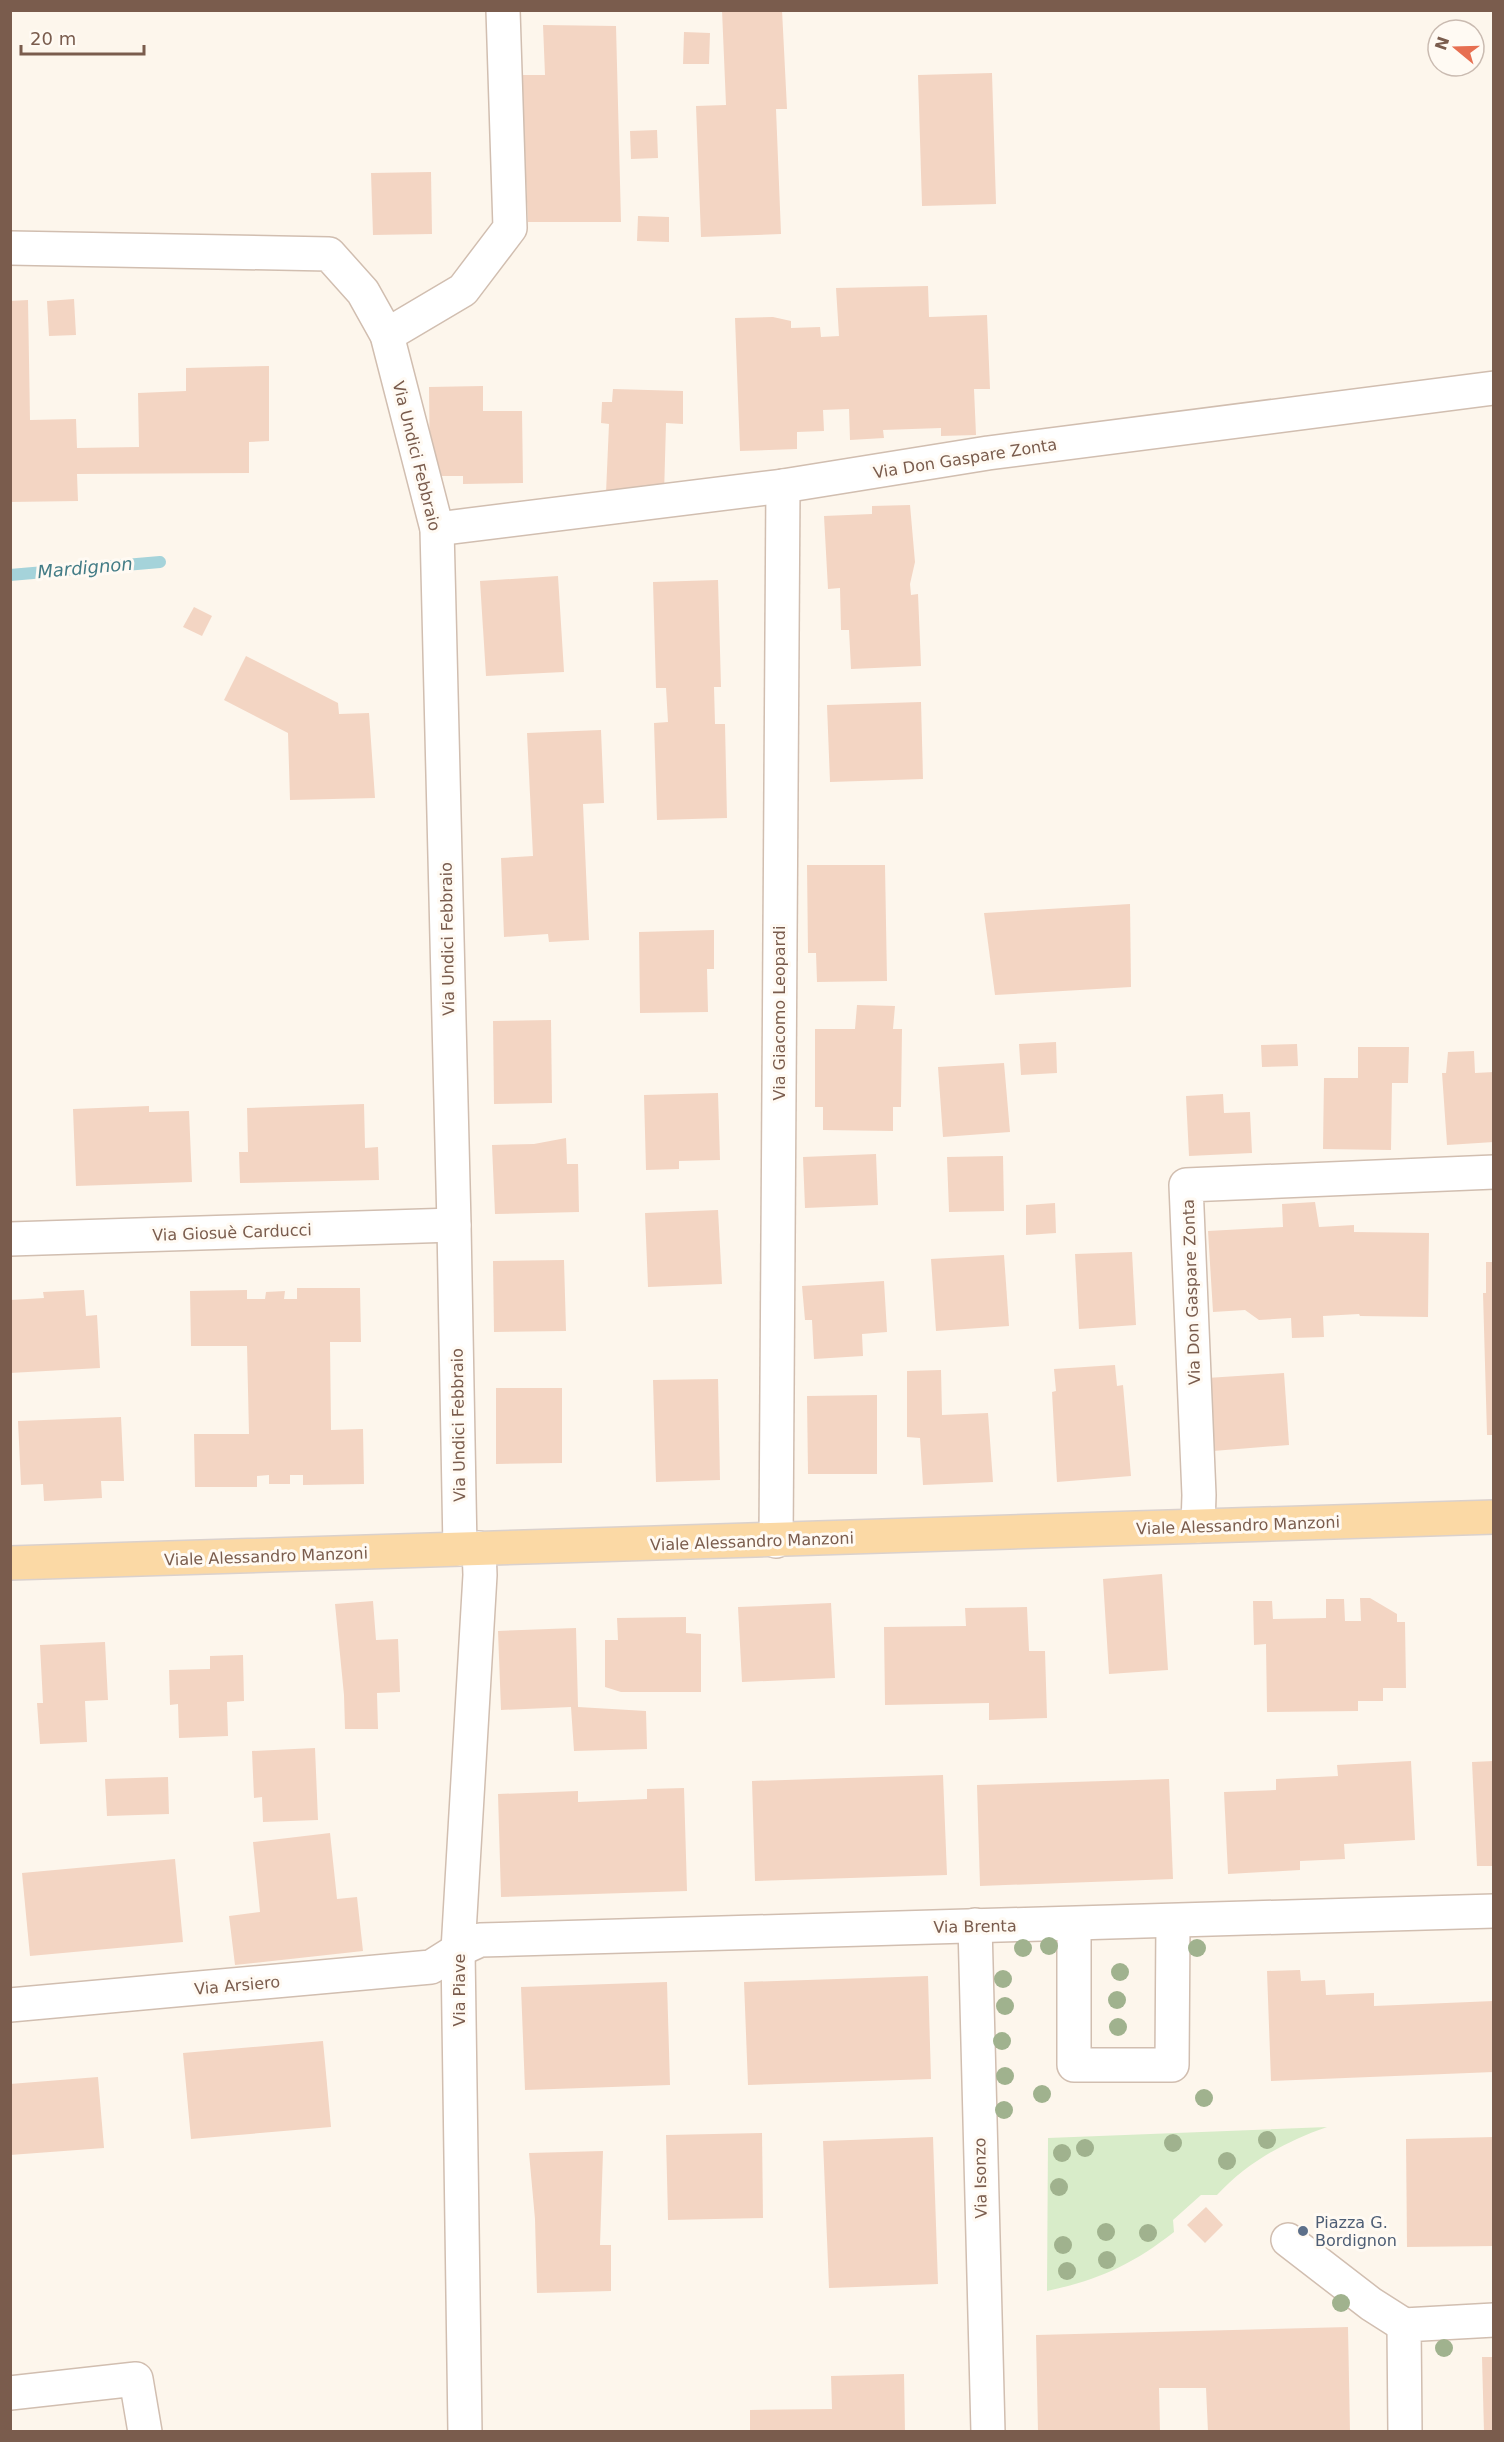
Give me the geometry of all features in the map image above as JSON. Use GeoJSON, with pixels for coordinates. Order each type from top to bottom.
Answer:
{"type":"FeatureCollection","features":[{"type":"Feature","properties":{"kind":"main road","name":"Viale Alessandro Manzoni"},"geometry":{"type":"LineString","coordinates":[[10,1563],[1494,1517]]}},
{"type":"Feature","properties":{"kind":"street"},"geometry":{"type":"LineString","coordinates":[[387,335],[463,290],[510,228],[503,10]]}},
{"type":"Feature","properties":{"kind":"street","name":"Via Undici Febbraio"},"geometry":{"type":"LineString","coordinates":[[10,248],[329,254],[363,292],[387,335],[437,529],[454,1225],[469,1549]]}},
{"type":"Feature","properties":{"kind":"street","name":"Via Don Gaspare Zonta"},"geometry":{"type":"LineString","coordinates":[[437,529],[783,486],[1000,451],[1494,387]]}},
{"type":"Feature","properties":{"kind":"street","name":"Via Giacomo Leopardi"},"geometry":{"type":"LineString","coordinates":[[776,1541],[783,486]]}},
{"type":"Feature","properties":{"kind":"street","name":"Via Don Gaspare Zonta"},"geometry":{"type":"LineString","coordinates":[[1198,1527],[1199,1495],[1186,1185],[1494,1172]]}},
{"type":"Feature","properties":{"kind":"street","name":"Via Giosuè Carducci"},"geometry":{"type":"LineString","coordinates":[[10,1239],[454,1225]]}},
{"type":"Feature","properties":{"kind":"street","name":"Via Piave"},"geometry":{"type":"LineString","coordinates":[[465,2432],[459,1950],[480,1575],[469,1549]]}},
{"type":"Feature","properties":{"kind":"street","name":"Via Brenta"},"geometry":{"type":"LineString","coordinates":[[459,1950],[480,1940],[975,1925],[1074,1925],[1494,1911]]}},
{"type":"Feature","properties":{"kind":"street"},"geometry":{"type":"LineString","coordinates":[[1074,1925],[1074,2065],[1173,2065],[1173,1922]]}},
{"type":"Feature","properties":{"kind":"street","name":"Via Isonzo"},"geometry":{"type":"LineString","coordinates":[[975,1925],[988,2432]]}},
{"type":"Feature","properties":{"kind":"street","name":"Via Arsiero"},"geometry":{"type":"LineString","coordinates":[[10,2005],[431,1967],[459,1950]]}},
{"type":"Feature","properties":{"kind":"street"},"geometry":{"type":"LineString","coordinates":[[1288,2240],[1371,2304],[1404,2325],[1494,2320]]}},
{"type":"Feature","properties":{"kind":"street"},"geometry":{"type":"LineString","coordinates":[[1404,2325],[1405,2432]]}},
{"type":"Feature","properties":{"kind":"street"},"geometry":{"type":"LineString","coordinates":[[10,2393],[136,2379],[145,2432]]}},
{"type":"Feature","properties":{"kind":"green space"},"geometry":{"type":"Polygon","coordinates":[[[1327,2127],[1267,2154],[1217,2195],[1201,2195],[1173,2220],[1174,2232],[1144,2254],[1099,2276],[1047,2291],[1048,2138],[1327,2127]]]}},
{"type":"Feature","properties":{"kind":"building"},"geometry":{"type":"Polygon","coordinates":[[[722,10],[782,10],[787,109],[776,109],[781,234],[701,237],[696,106],[726,105],[722,10]]]}},
{"type":"Feature","properties":{"kind":"building"},"geometry":{"type":"Polygon","coordinates":[[[543,25],[616,26],[621,222],[528,222],[521,75],[545,75],[543,25]]]}},
{"type":"Feature","properties":{"kind":"building"},"geometry":{"type":"Polygon","coordinates":[[[684,32],[710,33],[709,64],[683,64],[684,32]]]}},
{"type":"Feature","properties":{"kind":"building"},"geometry":{"type":"Polygon","coordinates":[[[992,73],[996,204],[922,206],[918,75],[992,73]]]}},
{"type":"Feature","properties":{"kind":"building"},"geometry":{"type":"Polygon","coordinates":[[[657,130],[658,158],[631,159],[630,131],[657,130]]]}},
{"type":"Feature","properties":{"kind":"building"},"geometry":{"type":"Polygon","coordinates":[[[431,172],[432,234],[373,235],[371,173],[431,172]]]}},
{"type":"Feature","properties":{"kind":"building"},"geometry":{"type":"Polygon","coordinates":[[[638,216],[669,217],[669,242],[637,241],[638,216]]]}},
{"type":"Feature","properties":{"kind":"building"},"geometry":{"type":"Polygon","coordinates":[[[928,286],[929,317],[987,315],[990,389],[974,389],[976,435],[941,436],[941,428],[883,430],[884,438],[850,440],[849,409],[823,410],[824,431],[797,432],[797,449],[740,451],[735,318],[773,317],[791,321],[791,328],[820,327],[821,337],[839,336],[836,288],[928,286]]]}},
{"type":"Feature","properties":{"kind":"building"},"geometry":{"type":"Polygon","coordinates":[[[74,299],[76,335],[49,336],[47,301],[74,299]]]}},
{"type":"Feature","properties":{"kind":"building"},"geometry":{"type":"Polygon","coordinates":[[[28,300],[30,420],[76,419],[77,448],[139,447],[138,393],[186,391],[186,368],[269,366],[269,441],[249,442],[249,473],[77,474],[78,501],[10,502],[10,301],[28,300]]]}},
{"type":"Feature","properties":{"kind":"building"},"geometry":{"type":"Polygon","coordinates":[[[483,386],[483,411],[522,411],[523,483],[463,484],[463,476],[430,476],[429,387],[483,386]]]}},
{"type":"Feature","properties":{"kind":"building"},"geometry":{"type":"Polygon","coordinates":[[[613,389],[683,391],[683,424],[666,423],[664,495],[606,493],[609,424],[601,423],[602,402],[612,402],[613,389]]]}},
{"type":"Feature","properties":{"kind":"building"},"geometry":{"type":"Polygon","coordinates":[[[910,505],[915,562],[910,584],[911,595],[918,594],[921,666],[851,669],[849,630],[841,630],[840,588],[828,589],[824,516],[872,514],[872,506],[910,505]]]}},
{"type":"Feature","properties":{"kind":"building"},"geometry":{"type":"Polygon","coordinates":[[[558,576],[564,672],[486,676],[480,581],[558,576]]]}},
{"type":"Feature","properties":{"kind":"building"},"geometry":{"type":"Polygon","coordinates":[[[718,580],[721,687],[714,687],[715,724],[725,724],[727,818],[657,820],[654,723],[668,722],[666,688],[656,688],[653,582],[718,580]]]}},
{"type":"Feature","properties":{"kind":"building"},"geometry":{"type":"Polygon","coordinates":[[[194,607],[212,616],[202,636],[183,627],[194,607]]]}},
{"type":"Feature","properties":{"kind":"building"},"geometry":{"type":"Polygon","coordinates":[[[246,656],[338,703],[339,714],[369,713],[375,798],[290,800],[288,733],[224,700],[246,656]]]}},
{"type":"Feature","properties":{"kind":"building"},"geometry":{"type":"Polygon","coordinates":[[[921,702],[923,779],[830,782],[827,705],[921,702]]]}},
{"type":"Feature","properties":{"kind":"building"},"geometry":{"type":"Polygon","coordinates":[[[601,730],[604,803],[583,804],[589,940],[549,942],[548,934],[504,937],[501,858],[533,856],[527,733],[601,730]]]}},
{"type":"Feature","properties":{"kind":"building"},"geometry":{"type":"Polygon","coordinates":[[[807,865],[885,865],[887,981],[817,982],[816,953],[808,953],[807,865]]]}},
{"type":"Feature","properties":{"kind":"building"},"geometry":{"type":"Polygon","coordinates":[[[1130,904],[1131,987],[995,995],[984,913],[1130,904]]]}},
{"type":"Feature","properties":{"kind":"building"},"geometry":{"type":"Polygon","coordinates":[[[714,930],[714,969],[707,969],[708,1012],[640,1013],[639,932],[714,930]]]}},
{"type":"Feature","properties":{"kind":"building"},"geometry":{"type":"Polygon","coordinates":[[[857,1005],[895,1006],[893,1029],[902,1029],[901,1107],[893,1107],[893,1131],[823,1130],[823,1107],[815,1107],[815,1029],[855,1029],[857,1005]]]}},
{"type":"Feature","properties":{"kind":"building"},"geometry":{"type":"Polygon","coordinates":[[[551,1020],[552,1103],[494,1104],[493,1021],[551,1020]]]}},
{"type":"Feature","properties":{"kind":"building"},"geometry":{"type":"Polygon","coordinates":[[[1056,1042],[1057,1073],[1021,1075],[1019,1044],[1056,1042]]]}},
{"type":"Feature","properties":{"kind":"building"},"geometry":{"type":"Polygon","coordinates":[[[1297,1044],[1298,1066],[1262,1067],[1261,1045],[1297,1044]]]}},
{"type":"Feature","properties":{"kind":"building"},"geometry":{"type":"Polygon","coordinates":[[[1358,1047],[1409,1047],[1408,1083],[1392,1083],[1391,1150],[1323,1149],[1324,1078],[1358,1078],[1358,1047]]]}},
{"type":"Feature","properties":{"kind":"building"},"geometry":{"type":"Polygon","coordinates":[[[1474,1051],[1475,1073],[1494,1072],[1494,1142],[1447,1145],[1442,1073],[1446,1073],[1448,1052],[1474,1051]]]}},
{"type":"Feature","properties":{"kind":"building"},"geometry":{"type":"Polygon","coordinates":[[[1004,1063],[1010,1132],[943,1137],[938,1067],[1004,1063]]]}},
{"type":"Feature","properties":{"kind":"building"},"geometry":{"type":"Polygon","coordinates":[[[718,1093],[720,1160],[679,1161],[679,1169],[646,1170],[644,1095],[718,1093]]]}},
{"type":"Feature","properties":{"kind":"building"},"geometry":{"type":"Polygon","coordinates":[[[1223,1094],[1224,1113],[1250,1112],[1252,1153],[1189,1156],[1186,1096],[1223,1094]]]}},
{"type":"Feature","properties":{"kind":"building"},"geometry":{"type":"Polygon","coordinates":[[[364,1104],[365,1148],[378,1147],[379,1180],[240,1183],[239,1152],[248,1152],[247,1108],[364,1104]]]}},
{"type":"Feature","properties":{"kind":"building"},"geometry":{"type":"Polygon","coordinates":[[[149,1106],[149,1112],[189,1111],[192,1182],[76,1186],[73,1109],[149,1106]]]}},
{"type":"Feature","properties":{"kind":"building"},"geometry":{"type":"Polygon","coordinates":[[[566,1138],[567,1164],[578,1164],[579,1212],[495,1214],[492,1145],[534,1144],[566,1138]]]}},
{"type":"Feature","properties":{"kind":"building"},"geometry":{"type":"Polygon","coordinates":[[[876,1154],[878,1205],[805,1208],[803,1157],[876,1154]]]}},
{"type":"Feature","properties":{"kind":"building"},"geometry":{"type":"Polygon","coordinates":[[[1003,1156],[1004,1211],[949,1212],[947,1157],[1003,1156]]]}},
{"type":"Feature","properties":{"kind":"building"},"geometry":{"type":"Polygon","coordinates":[[[1315,1202],[1319,1227],[1354,1225],[1354,1232],[1429,1233],[1428,1317],[1360,1316],[1359,1314],[1323,1316],[1324,1337],[1292,1338],[1291,1318],[1259,1320],[1245,1310],[1213,1312],[1208,1231],[1283,1227],[1282,1204],[1315,1202]]]}},
{"type":"Feature","properties":{"kind":"building"},"geometry":{"type":"Polygon","coordinates":[[[1055,1203],[1056,1233],[1026,1235],[1026,1205],[1055,1203]]]}},
{"type":"Feature","properties":{"kind":"building"},"geometry":{"type":"Polygon","coordinates":[[[718,1210],[722,1284],[648,1287],[645,1213],[718,1210]]]}},
{"type":"Feature","properties":{"kind":"building"},"geometry":{"type":"Polygon","coordinates":[[[1132,1252],[1136,1325],[1079,1329],[1075,1254],[1132,1252]]]}},
{"type":"Feature","properties":{"kind":"building"},"geometry":{"type":"Polygon","coordinates":[[[1004,1255],[1009,1326],[936,1331],[931,1259],[1004,1255]]]}},
{"type":"Feature","properties":{"kind":"building"},"geometry":{"type":"Polygon","coordinates":[[[564,1260],[566,1331],[494,1332],[493,1261],[564,1260]]]}},
{"type":"Feature","properties":{"kind":"building"},"geometry":{"type":"Polygon","coordinates":[[[1486,1262],[1494,1262],[1494,1435],[1487,1435],[1483,1293],[1486,1293],[1486,1262]]]}},
{"type":"Feature","properties":{"kind":"building"},"geometry":{"type":"Polygon","coordinates":[[[884,1281],[887,1332],[862,1334],[863,1356],[814,1359],[812,1320],[805,1320],[802,1286],[884,1281]]]}},
{"type":"Feature","properties":{"kind":"building"},"geometry":{"type":"Polygon","coordinates":[[[297,1288],[360,1288],[361,1342],[330,1342],[331,1430],[363,1429],[364,1484],[303,1485],[303,1475],[290,1475],[290,1484],[269,1484],[269,1475],[257,1476],[257,1487],[195,1487],[194,1434],[249,1434],[247,1346],[191,1346],[190,1291],[247,1290],[247,1299],[265,1299],[266,1292],[285,1291],[284,1299],[297,1299],[297,1288]]]}},
{"type":"Feature","properties":{"kind":"building"},"geometry":{"type":"Polygon","coordinates":[[[84,1290],[86,1316],[97,1315],[100,1368],[10,1373],[10,1300],[44,1298],[43,1292],[84,1290]]]}},
{"type":"Feature","properties":{"kind":"building"},"geometry":{"type":"Polygon","coordinates":[[[1115,1365],[1117,1386],[1123,1385],[1131,1476],[1057,1482],[1052,1392],[1056,1391],[1054,1369],[1115,1365]]]}},
{"type":"Feature","properties":{"kind":"building"},"geometry":{"type":"Polygon","coordinates":[[[941,1370],[942,1415],[988,1413],[993,1482],[923,1485],[920,1438],[907,1437],[907,1371],[941,1370]]]}},
{"type":"Feature","properties":{"kind":"building"},"geometry":{"type":"Polygon","coordinates":[[[1284,1373],[1289,1445],[1213,1451],[1207,1378],[1284,1373]]]}},
{"type":"Feature","properties":{"kind":"building"},"geometry":{"type":"Polygon","coordinates":[[[718,1379],[720,1480],[656,1482],[653,1380],[718,1379]]]}},
{"type":"Feature","properties":{"kind":"building"},"geometry":{"type":"Polygon","coordinates":[[[496,1388],[562,1388],[562,1463],[496,1464],[496,1388]]]}},
{"type":"Feature","properties":{"kind":"building"},"geometry":{"type":"Polygon","coordinates":[[[877,1395],[877,1474],[808,1474],[807,1396],[877,1395]]]}},
{"type":"Feature","properties":{"kind":"building"},"geometry":{"type":"Polygon","coordinates":[[[121,1417],[124,1481],[101,1481],[102,1498],[44,1501],[43,1484],[21,1485],[18,1421],[121,1417]]]}},
{"type":"Feature","properties":{"kind":"building"},"geometry":{"type":"Polygon","coordinates":[[[1162,1574],[1168,1670],[1109,1674],[1103,1579],[1162,1574]]]}},
{"type":"Feature","properties":{"kind":"building"},"geometry":{"type":"Polygon","coordinates":[[[1360,1598],[1370,1598],[1397,1614],[1397,1622],[1405,1622],[1406,1688],[1383,1688],[1383,1701],[1358,1701],[1358,1711],[1267,1712],[1266,1644],[1254,1645],[1253,1601],[1272,1601],[1273,1619],[1326,1618],[1326,1599],[1344,1599],[1345,1621],[1361,1621],[1360,1598]]]}},
{"type":"Feature","properties":{"kind":"building"},"geometry":{"type":"Polygon","coordinates":[[[373,1601],[376,1640],[398,1639],[400,1692],[377,1693],[378,1729],[345,1729],[335,1604],[373,1601]]]}},
{"type":"Feature","properties":{"kind":"building"},"geometry":{"type":"Polygon","coordinates":[[[831,1603],[835,1678],[742,1682],[738,1607],[831,1603]]]}},
{"type":"Feature","properties":{"kind":"building"},"geometry":{"type":"Polygon","coordinates":[[[1027,1607],[1029,1651],[1045,1651],[1047,1718],[989,1720],[989,1703],[885,1705],[884,1627],[966,1626],[965,1608],[1027,1607]]]}},
{"type":"Feature","properties":{"kind":"building"},"geometry":{"type":"Polygon","coordinates":[[[686,1617],[686,1633],[701,1634],[701,1692],[621,1692],[605,1687],[605,1640],[618,1640],[617,1618],[686,1617]]]}},
{"type":"Feature","properties":{"kind":"building"},"geometry":{"type":"Polygon","coordinates":[[[576,1628],[578,1707],[646,1711],[647,1749],[574,1751],[571,1707],[501,1710],[498,1631],[576,1628]]]}},
{"type":"Feature","properties":{"kind":"building"},"geometry":{"type":"Polygon","coordinates":[[[105,1642],[108,1700],[85,1701],[87,1742],[40,1744],[37,1703],[43,1703],[40,1645],[105,1642]]]}},
{"type":"Feature","properties":{"kind":"building"},"geometry":{"type":"Polygon","coordinates":[[[243,1655],[244,1701],[227,1702],[228,1736],[179,1738],[178,1704],[170,1705],[169,1670],[210,1669],[210,1656],[243,1655]]]}},
{"type":"Feature","properties":{"kind":"building"},"geometry":{"type":"Polygon","coordinates":[[[315,1748],[318,1820],[263,1822],[262,1797],[254,1798],[252,1751],[315,1748]]]}},
{"type":"Feature","properties":{"kind":"building"},"geometry":{"type":"Polygon","coordinates":[[[1411,1761],[1415,1840],[1344,1844],[1345,1859],[1300,1861],[1300,1870],[1228,1874],[1224,1792],[1276,1790],[1276,1779],[1338,1776],[1337,1765],[1411,1761]]]}},
{"type":"Feature","properties":{"kind":"building"},"geometry":{"type":"Polygon","coordinates":[[[1494,1761],[1494,1866],[1477,1866],[1472,1762],[1494,1761]]]}},
{"type":"Feature","properties":{"kind":"building"},"geometry":{"type":"Polygon","coordinates":[[[943,1775],[947,1875],[755,1881],[752,1781],[943,1775]]]}},
{"type":"Feature","properties":{"kind":"building"},"geometry":{"type":"Polygon","coordinates":[[[168,1777],[169,1814],[107,1816],[105,1779],[168,1777]]]}},
{"type":"Feature","properties":{"kind":"building"},"geometry":{"type":"Polygon","coordinates":[[[1169,1779],[1173,1879],[980,1886],[977,1785],[1169,1779]]]}},
{"type":"Feature","properties":{"kind":"building"},"geometry":{"type":"Polygon","coordinates":[[[684,1788],[687,1891],[501,1897],[498,1794],[578,1791],[578,1802],[647,1799],[647,1789],[684,1788]]]}},
{"type":"Feature","properties":{"kind":"building"},"geometry":{"type":"Polygon","coordinates":[[[330,1833],[337,1899],[357,1897],[363,1951],[235,1965],[229,1916],[260,1912],[253,1842],[330,1833]]]}},
{"type":"Feature","properties":{"kind":"building"},"geometry":{"type":"Polygon","coordinates":[[[175,1859],[183,1942],[30,1956],[22,1873],[175,1859]]]}},
{"type":"Feature","properties":{"kind":"building"},"geometry":{"type":"Polygon","coordinates":[[[1300,1970],[1301,1981],[1325,1980],[1326,1995],[1374,1993],[1374,2006],[1494,2001],[1494,2072],[1271,2081],[1267,1971],[1300,1970]]]}},
{"type":"Feature","properties":{"kind":"building"},"geometry":{"type":"Polygon","coordinates":[[[928,1976],[931,2079],[748,2085],[744,1982],[928,1976]]]}},
{"type":"Feature","properties":{"kind":"building"},"geometry":{"type":"Polygon","coordinates":[[[667,1982],[670,2085],[525,2090],[521,1987],[667,1982]]]}},
{"type":"Feature","properties":{"kind":"building"},"geometry":{"type":"Polygon","coordinates":[[[323,2041],[331,2127],[191,2139],[183,2053],[323,2041]]]}},
{"type":"Feature","properties":{"kind":"building"},"geometry":{"type":"Polygon","coordinates":[[[98,2077],[104,2148],[10,2155],[10,2084],[98,2077]]]}},
{"type":"Feature","properties":{"kind":"building"},"geometry":{"type":"Polygon","coordinates":[[[762,2133],[763,2218],[668,2220],[666,2135],[762,2133]]]}},
{"type":"Feature","properties":{"kind":"building"},"geometry":{"type":"Polygon","coordinates":[[[933,2137],[938,2284],[829,2288],[823,2141],[933,2137]]]}},
{"type":"Feature","properties":{"kind":"building"},"geometry":{"type":"Polygon","coordinates":[[[1494,2137],[1494,2246],[1407,2247],[1406,2139],[1494,2137]]]}},
{"type":"Feature","properties":{"kind":"building"},"geometry":{"type":"Polygon","coordinates":[[[603,2151],[600,2245],[611,2245],[611,2291],[537,2293],[535,2219],[529,2153],[603,2151]]]}},
{"type":"Feature","properties":{"kind":"building"},"geometry":{"type":"Polygon","coordinates":[[[1206,2207],[1223,2225],[1205,2243],[1187,2225],[1206,2207]]]}},
{"type":"Feature","properties":{"kind":"building"},"geometry":{"type":"Polygon","coordinates":[[[1348,2327],[1350,2432],[1208,2432],[1206,2388],[1159,2388],[1160,2432],[1038,2432],[1036,2335],[1348,2327]]]}},
{"type":"Feature","properties":{"kind":"building"},"geometry":{"type":"Polygon","coordinates":[[[1482,2357],[1494,2357],[1494,2432],[1484,2432],[1482,2357]]]}},
{"type":"Feature","properties":{"kind":"building"},"geometry":{"type":"Polygon","coordinates":[[[904,2374],[905,2432],[750,2432],[750,2410],[832,2409],[831,2376],[904,2374]]]}},
{"type":"Feature","properties":{"kind":"waterway","name":"Mardignon"},"geometry":{"type":"LineString","coordinates":[[10,575],[160,562]]}},
{"type":"Feature","properties":{"kind":"place","name":"Piazza G. Bordignon"},"geometry":{"type":"Point","coordinates":[1303,2231]}}]}
